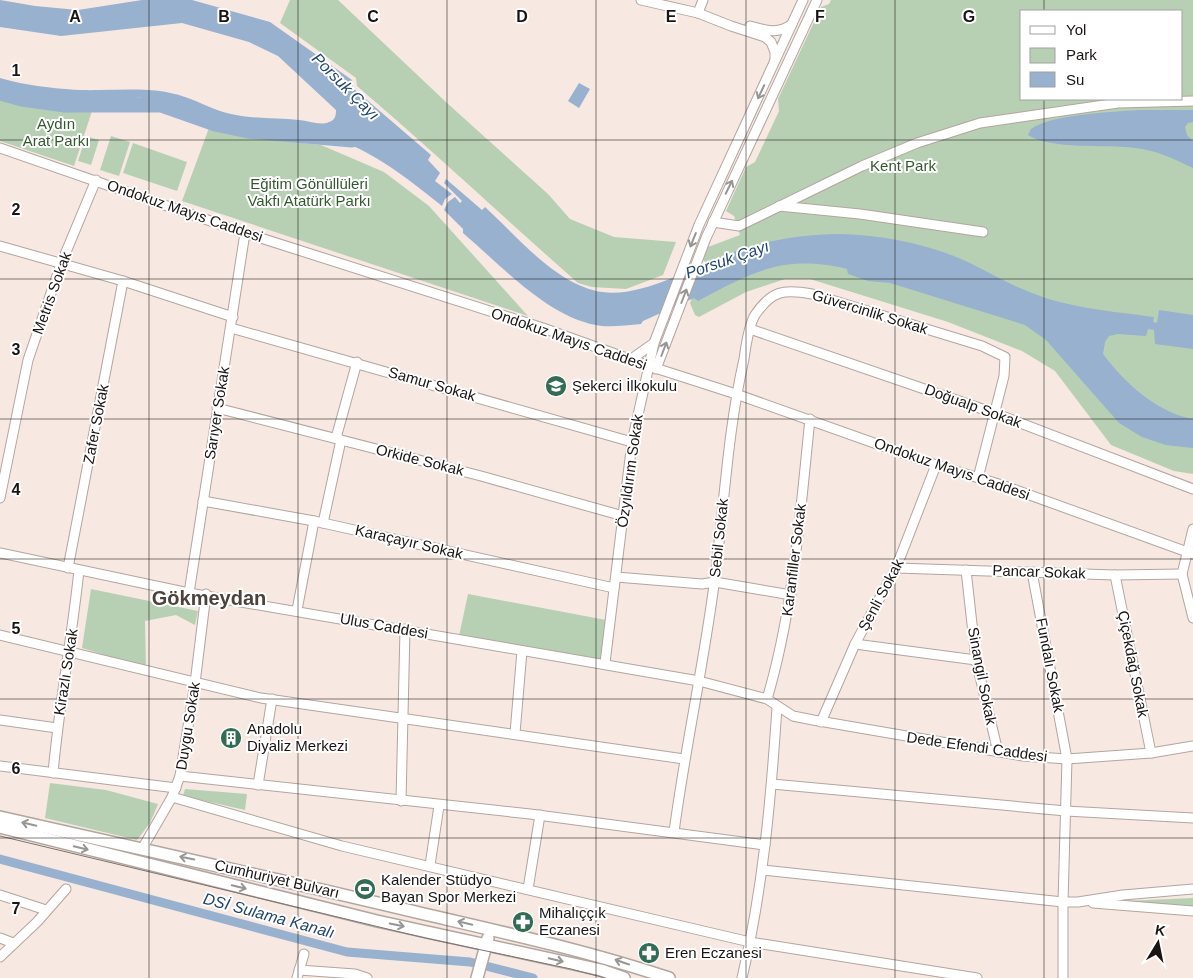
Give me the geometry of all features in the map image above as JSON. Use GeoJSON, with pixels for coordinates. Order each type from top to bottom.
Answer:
{"type":"FeatureCollection","features":[{"type":"Feature","properties":{"kind":"main road","name":"Cumhuriyet Bulvarı"},"geometry":{"type":"LineString","coordinates":[[0,817],[142,850],[207,862],[490,929],[606,957],[669,978]]}},
{"type":"Feature","properties":{"kind":"main road","name":"Cumhuriyet Bulvarı"},"geometry":{"type":"LineString","coordinates":[[0,827],[377,921],[601,970],[624,978]]}},
{"type":"Feature","properties":{"kind":"main road"},"geometry":{"type":"LineString","coordinates":[[478,976],[490,929]]}},
{"type":"Feature","properties":{"kind":"street"},"geometry":{"type":"LineString","coordinates":[[641,0],[698,13],[765,37],[793,53]]}},
{"type":"Feature","properties":{"kind":"street"},"geometry":{"type":"LineString","coordinates":[[698,13],[703,0]]}},
{"type":"Feature","properties":{"kind":"street"},"geometry":{"type":"LineString","coordinates":[[652,368],[654,344],[658,330],[699,225],[803,0]]}},
{"type":"Feature","properties":{"kind":"street"},"geometry":{"type":"LineString","coordinates":[[652,368],[672,328],[713,222],[817,0]]}},
{"type":"Feature","properties":{"kind":"street"},"geometry":{"type":"LineString","coordinates":[[720,21],[774,31],[798,41]]}},
{"type":"Feature","properties":{"kind":"street"},"geometry":{"type":"LineString","coordinates":[[774,31],[782,30],[793,22]]}},
{"type":"Feature","properties":{"kind":"street"},"geometry":{"type":"LineString","coordinates":[[771,42],[775,52],[774,65]]}},
{"type":"Feature","properties":{"kind":"street"},"geometry":{"type":"LineString","coordinates":[[713,222],[738,226],[862,166],[917,143],[980,122],[1118,103],[1193,101]]}},
{"type":"Feature","properties":{"kind":"street","name":"Ondokuz Mayıs Caddesi"},"geometry":{"type":"LineString","coordinates":[[0,148],[245,233],[543,328],[652,368],[810,419],[936,465],[1190,552]]}},
{"type":"Feature","properties":{"kind":"street","name":"Metris Sokak"},"geometry":{"type":"LineString","coordinates":[[0,498],[28,360],[61,264],[96,180]]}},
{"type":"Feature","properties":{"kind":"street"},"geometry":{"type":"LineString","coordinates":[[779,206],[860,214],[983,232]]}},
{"type":"Feature","properties":{"kind":"street","name":"Sarıyer Sokak"},"geometry":{"type":"LineString","coordinates":[[189,592],[245,233]]}},
{"type":"Feature","properties":{"kind":"street"},"geometry":{"type":"LineString","coordinates":[[0,246],[123,281],[233,317]]}},
{"type":"Feature","properties":{"kind":"street","name":"Zafer Sokak"},"geometry":{"type":"LineString","coordinates":[[68,568],[123,281]]}},
{"type":"Feature","properties":{"kind":"street","name":"Güvercinlik Sokak"},"geometry":{"type":"LineString","coordinates":[[736,394],[754,317],[772,295],[790,290],[812,294],[973,343],[1005,357],[1004,376],[994,413]]}},
{"type":"Feature","properties":{"kind":"street","name":"Samur Sokak"},"geometry":{"type":"LineString","coordinates":[[231,328],[357,362],[632,442]]}},
{"type":"Feature","properties":{"kind":"street","name":"Doğualp Sokak"},"geometry":{"type":"LineString","coordinates":[[750,329],[994,413],[1193,489]]}},
{"type":"Feature","properties":{"kind":"street"},"geometry":{"type":"LineString","coordinates":[[630,360],[654,344]]}},
{"type":"Feature","properties":{"kind":"street"},"geometry":{"type":"LineString","coordinates":[[297,610],[357,362]]}},
{"type":"Feature","properties":{"kind":"street","name":"Özyıldırım Sokak"},"geometry":{"type":"LineString","coordinates":[[605,663],[632,442],[652,368]]}},
{"type":"Feature","properties":{"kind":"street","name":"Sebil Sokak"},"geometry":{"type":"LineString","coordinates":[[674,832],[684,759],[700,681],[715,582],[721,510],[736,394]]}},
{"type":"Feature","properties":{"kind":"street","name":"Orkide Sokak"},"geometry":{"type":"LineString","coordinates":[[217,408],[481,476],[623,516]]}},
{"type":"Feature","properties":{"kind":"street"},"geometry":{"type":"LineString","coordinates":[[978,478],[994,413]]}},
{"type":"Feature","properties":{"kind":"street","name":"Karanfiller Sokak"},"geometry":{"type":"LineString","coordinates":[[767,699],[780,656],[790,595],[810,419]]}},
{"type":"Feature","properties":{"kind":"street","name":"Şenli Sokak"},"geometry":{"type":"LineString","coordinates":[[821,722],[835,693],[854,644],[896,568],[936,465]]}},
{"type":"Feature","properties":{"kind":"street","name":"Karaçayır Sokak"},"geometry":{"type":"LineString","coordinates":[[203,501],[318,522],[614,588]]}},
{"type":"Feature","properties":{"kind":"street"},"geometry":{"type":"LineString","coordinates":[[1193,530],[1190,552],[1182,574],[1193,618]]}},
{"type":"Feature","properties":{"kind":"street","name":"Ulus Caddesi"},"geometry":{"type":"LineString","coordinates":[[0,552],[68,568],[189,592],[700,681],[767,699]]}},
{"type":"Feature","properties":{"kind":"street","name":"Pancar Sokak"},"geometry":{"type":"LineString","coordinates":[[896,568],[1115,575],[1182,574]]}},
{"type":"Feature","properties":{"kind":"street","name":"Kirazlı Sokak"},"geometry":{"type":"LineString","coordinates":[[53,773],[57,728],[70,650],[79,570]]}},
{"type":"Feature","properties":{"kind":"street","name":"Sinangil Sokak"},"geometry":{"type":"LineString","coordinates":[[966,570],[976,660],[998,752]]}},
{"type":"Feature","properties":{"kind":"street","name":"Fundalı Sokak"},"geometry":{"type":"LineString","coordinates":[[1032,572],[1067,758],[1063,978]]}},
{"type":"Feature","properties":{"kind":"street","name":"Çiçekdağ Sokak"},"geometry":{"type":"LineString","coordinates":[[1115,575],[1151,754]]}},
{"type":"Feature","properties":{"kind":"street"},"geometry":{"type":"LineString","coordinates":[[616,577],[702,584],[715,582],[790,595]]}},
{"type":"Feature","properties":{"kind":"street","name":"Duygu Sokak"},"geometry":{"type":"LineString","coordinates":[[142,850],[174,793],[180,776],[196,682],[206,594]]}},
{"type":"Feature","properties":{"kind":"street"},"geometry":{"type":"LineString","coordinates":[[401,800],[405,629]]}},
{"type":"Feature","properties":{"kind":"street"},"geometry":{"type":"LineString","coordinates":[[0,635],[272,699],[403,720],[514,733],[684,759]]}},
{"type":"Feature","properties":{"kind":"street"},"geometry":{"type":"LineString","coordinates":[[854,644],[976,660]]}},
{"type":"Feature","properties":{"kind":"street"},"geometry":{"type":"LineString","coordinates":[[514,733],[522,651]]}},
{"type":"Feature","properties":{"kind":"street"},"geometry":{"type":"LineString","coordinates":[[258,785],[272,699]]}},
{"type":"Feature","properties":{"kind":"street","name":"Dede Efendi Caddesi"},"geometry":{"type":"LineString","coordinates":[[767,699],[793,716],[1023,756],[1067,758],[1151,754],[1193,746]]}},
{"type":"Feature","properties":{"kind":"street"},"geometry":{"type":"LineString","coordinates":[[742,978],[764,870],[777,707]]}},
{"type":"Feature","properties":{"kind":"street"},"geometry":{"type":"LineString","coordinates":[[0,720],[57,728]]}},
{"type":"Feature","properties":{"kind":"street"},"geometry":{"type":"LineString","coordinates":[[0,766],[174,793],[342,846],[430,865],[750,942],[977,978]]}},
{"type":"Feature","properties":{"kind":"street"},"geometry":{"type":"LineString","coordinates":[[180,776],[540,816],[765,845]]}},
{"type":"Feature","properties":{"kind":"street"},"geometry":{"type":"LineString","coordinates":[[772,784],[1066,812],[1193,818]]}},
{"type":"Feature","properties":{"kind":"street"},"geometry":{"type":"LineString","coordinates":[[430,865],[439,806]]}},
{"type":"Feature","properties":{"kind":"street"},"geometry":{"type":"LineString","coordinates":[[528,889],[540,816]]}},
{"type":"Feature","properties":{"kind":"street"},"geometry":{"type":"LineString","coordinates":[[764,870],[1063,902],[1193,911]]}},
{"type":"Feature","properties":{"kind":"street"},"geometry":{"type":"LineString","coordinates":[[0,957],[37,922],[66,889]]}},
{"type":"Feature","properties":{"kind":"street"},"geometry":{"type":"LineString","coordinates":[[1078,902],[1123,895],[1193,889]]}},
{"type":"Feature","properties":{"kind":"street"},"geometry":{"type":"LineString","coordinates":[[0,895],[46,910]]}},
{"type":"Feature","properties":{"kind":"street"},"geometry":{"type":"LineString","coordinates":[[0,938],[13,943]]}},
{"type":"Feature","properties":{"kind":"street"},"geometry":{"type":"LineString","coordinates":[[304,954],[298,974],[356,974],[367,978]]}},
{"type":"Feature","properties":{"kind":"green space"},"geometry":{"type":"Polygon","coordinates":[[[290,0],[338,0],[447,103],[548,194],[570,219],[614,237],[676,242],[663,275],[626,289],[592,287],[578,283],[357,86],[356,78],[280,23],[290,0]]]}},
{"type":"Feature","properties":{"kind":"green space","name":"Kent Park"},"geometry":{"type":"Polygon","coordinates":[[[831,0],[1193,0],[1193,474],[1174,471],[1111,445],[1055,371],[1022,351],[948,322],[810,279],[785,279],[746,292],[699,317],[695,315],[690,303],[706,264],[703,259],[708,247],[740,235],[734,216],[726,211],[746,167],[755,162],[779,111],[778,99],[821,7],[829,4],[831,0]]]}},
{"type":"Feature","properties":{"kind":"green space","name":"Aydın Arat Parkı"},"geometry":{"type":"Polygon","coordinates":[[[0,95],[24,103],[92,111],[74,166],[0,141],[0,95]]]}},
{"type":"Feature","properties":{"kind":"green space","name":"Eğitim Gönüllüleri Vakfı Atatürk Parkı"},"geometry":{"type":"Polygon","coordinates":[[[209,128],[257,138],[321,145],[384,172],[429,206],[528,316],[182,201],[209,128]]]}},
{"type":"Feature","properties":{"kind":"green space"},"geometry":{"type":"Polygon","coordinates":[[[86,136],[99,140],[91,165],[78,161],[86,136]]]}},
{"type":"Feature","properties":{"kind":"green space"},"geometry":{"type":"Polygon","coordinates":[[[111,136],[130,142],[119,176],[100,170],[111,136]]]}},
{"type":"Feature","properties":{"kind":"green space"},"geometry":{"type":"Polygon","coordinates":[[[133,143],[187,162],[177,191],[123,173],[133,143]]]}},
{"type":"Feature","properties":{"kind":"green space"},"geometry":{"type":"Polygon","coordinates":[[[91,589],[198,611],[195,625],[176,615],[145,621],[146,668],[82,648],[91,589]]]}},
{"type":"Feature","properties":{"kind":"green space"},"geometry":{"type":"Polygon","coordinates":[[[468,594],[606,620],[601,659],[459,636],[468,594]]]}},
{"type":"Feature","properties":{"kind":"green space"},"geometry":{"type":"Polygon","coordinates":[[[50,783],[106,790],[158,804],[150,823],[137,840],[45,818],[50,783]]]}},
{"type":"Feature","properties":{"kind":"green space"},"geometry":{"type":"Polygon","coordinates":[[[185,789],[247,794],[245,810],[183,796],[185,789]]]}},
{"type":"Feature","properties":{"kind":"green space"},"geometry":{"type":"Polygon","coordinates":[[[1193,898],[1193,909],[1124,901],[1193,898]]]}},
{"type":"Feature","properties":{"kind":"water"},"geometry":{"type":"Polygon","coordinates":[[[0,0],[35,6],[78,10],[142,0],[192,0],[270,22],[352,80],[353,88],[431,155],[428,160],[440,173],[435,181],[452,194],[445,199],[442,206],[399,173],[369,154],[336,139],[319,135],[240,128],[176,105],[143,98],[103,101],[73,100],[48,98],[0,88],[0,78],[35,86],[62,89],[153,90],[185,97],[219,111],[240,116],[319,123],[333,120],[336,112],[278,56],[249,42],[182,23],[61,36],[0,27],[0,0]]]}},
{"type":"Feature","properties":{"kind":"water"},"geometry":{"type":"Polygon","coordinates":[[[579,83],[590,89],[579,108],[568,101],[579,83]]]}},
{"type":"Feature","properties":{"kind":"water"},"geometry":{"type":"Polygon","coordinates":[[[1139,110],[1193,110],[1193,122],[1188,123],[1185,127],[1187,135],[1193,141],[1193,168],[1165,155],[1143,149],[1064,145],[1038,140],[1028,135],[1031,129],[1053,120],[1098,113],[1139,110]]]}},
{"type":"Feature","properties":{"kind":"water"},"geometry":{"type":"Polygon","coordinates":[[[446,179],[482,210],[485,207],[553,270],[585,288],[602,292],[617,293],[650,286],[731,253],[756,245],[797,237],[838,234],[872,236],[923,246],[955,256],[1004,281],[1040,296],[1072,305],[1154,317],[1153,322],[1157,323],[1159,310],[1193,315],[1193,349],[1155,344],[1154,330],[1148,329],[1146,336],[1118,334],[1109,336],[1105,342],[1103,354],[1142,395],[1166,410],[1193,419],[1193,448],[1166,445],[1142,437],[1119,423],[1046,340],[1025,325],[890,283],[868,281],[848,274],[847,269],[805,264],[769,268],[752,274],[698,301],[694,298],[643,321],[641,324],[602,326],[583,322],[545,303],[463,233],[463,229],[444,210],[448,202],[455,197],[460,203],[462,201],[444,183],[446,179]]]}},
{"type":"Feature","properties":{"kind":"waterway","name":"Porsuk Çayı"},"geometry":{"type":"LineString","coordinates":[[0,93],[22,99],[65,105],[161,105],[215,124],[248,131],[352,140]]}},
{"type":"Feature","properties":{"kind":"waterway","name":"DSİ Sulama Kanalı"},"geometry":{"type":"LineString","coordinates":[[0,859],[347,952],[470,962],[533,978]]}},
{"type":"Feature","properties":{"kind":"tram line"},"geometry":{"type":"LineString","coordinates":[[0,836],[425,938],[605,978]]}},
{"type":"Feature","properties":{"kind":"place","name":"Şekerci İlkokulu"},"geometry":{"type":"Point","coordinates":[556,386]}},
{"type":"Feature","properties":{"kind":"place","name":"Anadolu Diyaliz Merkezi"},"geometry":{"type":"Point","coordinates":[231,738]}},
{"type":"Feature","properties":{"kind":"place","name":"Kalender Stüdyo Bayan Spor Merkezi"},"geometry":{"type":"Point","coordinates":[365,889]}},
{"type":"Feature","properties":{"kind":"place","name":"Mihalıççık Eczanesi"},"geometry":{"type":"Point","coordinates":[523,922]}},
{"type":"Feature","properties":{"kind":"place","name":"Eren Eczanesi"},"geometry":{"type":"Point","coordinates":[649,953]}},
{"type":"Feature","properties":{"kind":"district","name":"Gökmeydan"},"geometry":{"type":"Point","coordinates":[209,598]}}]}
